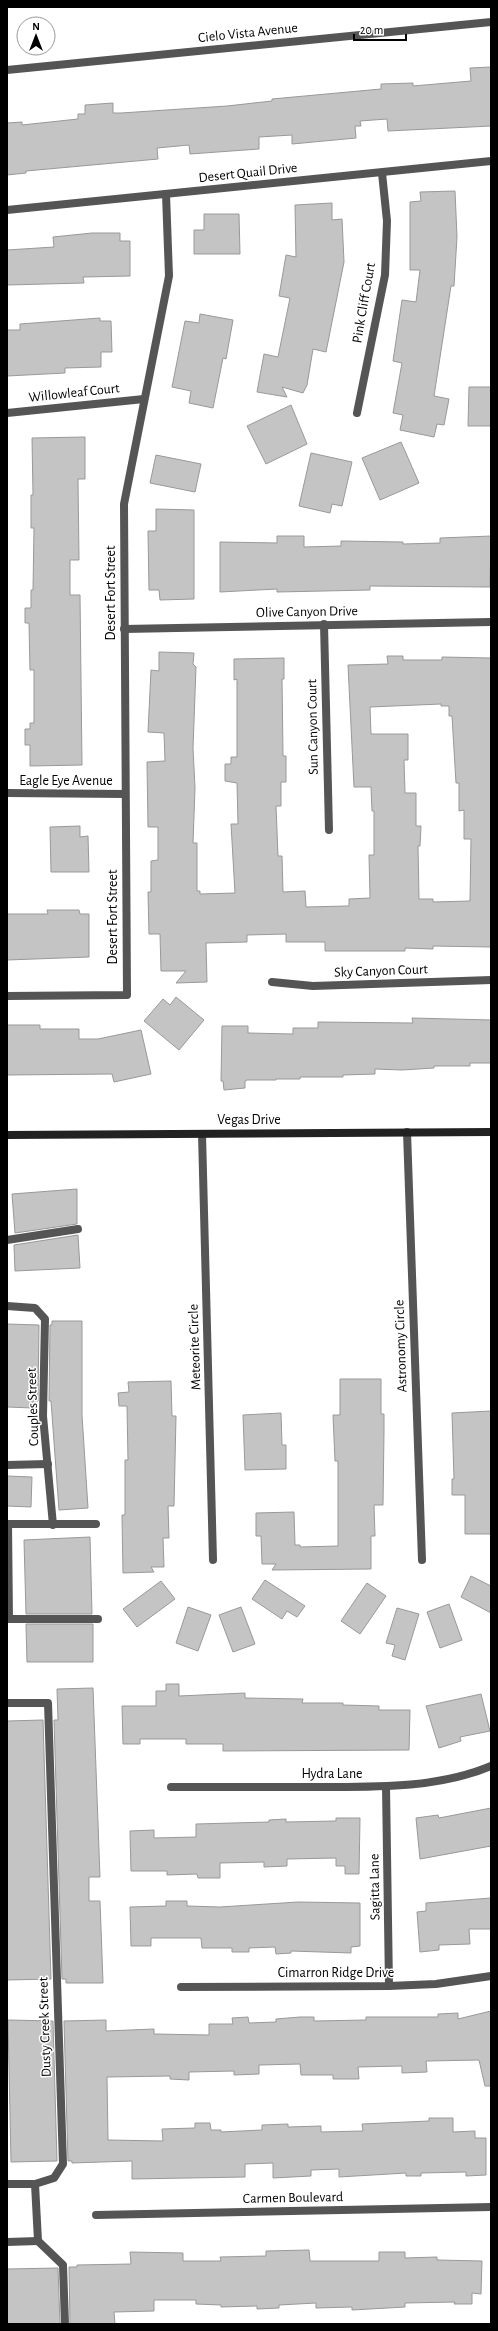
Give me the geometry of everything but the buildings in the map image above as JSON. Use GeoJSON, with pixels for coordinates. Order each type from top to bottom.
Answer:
{"type":"FeatureCollection","features":[{"type":"Feature","properties":{"kind":"main road","name":"Vegas Drive"},"geometry":{"type":"LineString","coordinates":[[7,1135],[491,1132]]}},
{"type":"Feature","properties":{"kind":"street","name":"Cielo Vista Avenue"},"geometry":{"type":"LineString","coordinates":[[7,70],[491,22]]}},
{"type":"Feature","properties":{"kind":"street","name":"Desert Quail Drive"},"geometry":{"type":"LineString","coordinates":[[7,210],[491,161]]}},
{"type":"Feature","properties":{"kind":"street","name":"Pink Cliff Court"},"geometry":{"type":"LineString","coordinates":[[357,413],[385,276],[387,221],[382,172]]}},
{"type":"Feature","properties":{"kind":"street","name":"Desert Fort Street"},"geometry":{"type":"LineString","coordinates":[[7,996],[127,995],[124,504],[169,276],[166,194]]}},
{"type":"Feature","properties":{"kind":"street","name":"Willowleaf Court"},"geometry":{"type":"LineString","coordinates":[[7,413],[144,399]]}},
{"type":"Feature","properties":{"kind":"street","name":"Olive Canyon Drive"},"geometry":{"type":"LineString","coordinates":[[124,629],[491,622]]}},
{"type":"Feature","properties":{"kind":"street","name":"Sun Canyon Court"},"geometry":{"type":"LineString","coordinates":[[324,624],[329,830]]}},
{"type":"Feature","properties":{"kind":"street","name":"Eagle Eye Avenue"},"geometry":{"type":"LineString","coordinates":[[7,794],[125,794]]}},
{"type":"Feature","properties":{"kind":"street","name":"Sky Canyon Court"},"geometry":{"type":"LineString","coordinates":[[272,982],[313,986],[491,980]]}},
{"type":"Feature","properties":{"kind":"street","name":"Astronomy Circle"},"geometry":{"type":"LineString","coordinates":[[407,1132],[422,1560]]}},
{"type":"Feature","properties":{"kind":"street","name":"Meteorite Circle"},"geometry":{"type":"LineString","coordinates":[[202,1134],[214,1560]]}},
{"type":"Feature","properties":{"kind":"street"},"geometry":{"type":"LineString","coordinates":[[7,1240],[78,1229]]}},
{"type":"Feature","properties":{"kind":"street","name":"Couples Street"},"geometry":{"type":"LineString","coordinates":[[7,1306],[35,1308],[45,1319],[43,1416],[53,1525]]}},
{"type":"Feature","properties":{"kind":"street"},"geometry":{"type":"LineString","coordinates":[[7,1465],[48,1464]]}},
{"type":"Feature","properties":{"kind":"street"},"geometry":{"type":"LineString","coordinates":[[96,1524],[8,1524],[8,1619],[98,1619]]}},
{"type":"Feature","properties":{"kind":"street","name":"Dusty Creek Street"},"geometry":{"type":"LineString","coordinates":[[7,1703],[48,1703],[63,2164],[54,2178],[35,2184],[7,2184]]}},
{"type":"Feature","properties":{"kind":"street","name":"Hydra Lane"},"geometry":{"type":"LineString","coordinates":[[171,1787],[386,1786],[450,1778],[475,1772],[491,1766]]}},
{"type":"Feature","properties":{"kind":"street","name":"Sagitta Lane"},"geometry":{"type":"LineString","coordinates":[[386,1786],[389,1986]]}},
{"type":"Feature","properties":{"kind":"street","name":"Cimarron Ridge Drive"},"geometry":{"type":"LineString","coordinates":[[181,1987],[389,1986],[436,1984],[491,1976]]}},
{"type":"Feature","properties":{"kind":"street"},"geometry":{"type":"LineString","coordinates":[[35,2184],[38,2241],[63,2265],[65,2324]]}},
{"type":"Feature","properties":{"kind":"street","name":"Carmen Boulevard"},"geometry":{"type":"LineString","coordinates":[[96,2215],[491,2207]]}},
{"type":"Feature","properties":{"kind":"street"},"geometry":{"type":"LineString","coordinates":[[7,2242],[38,2241]]}}]}
